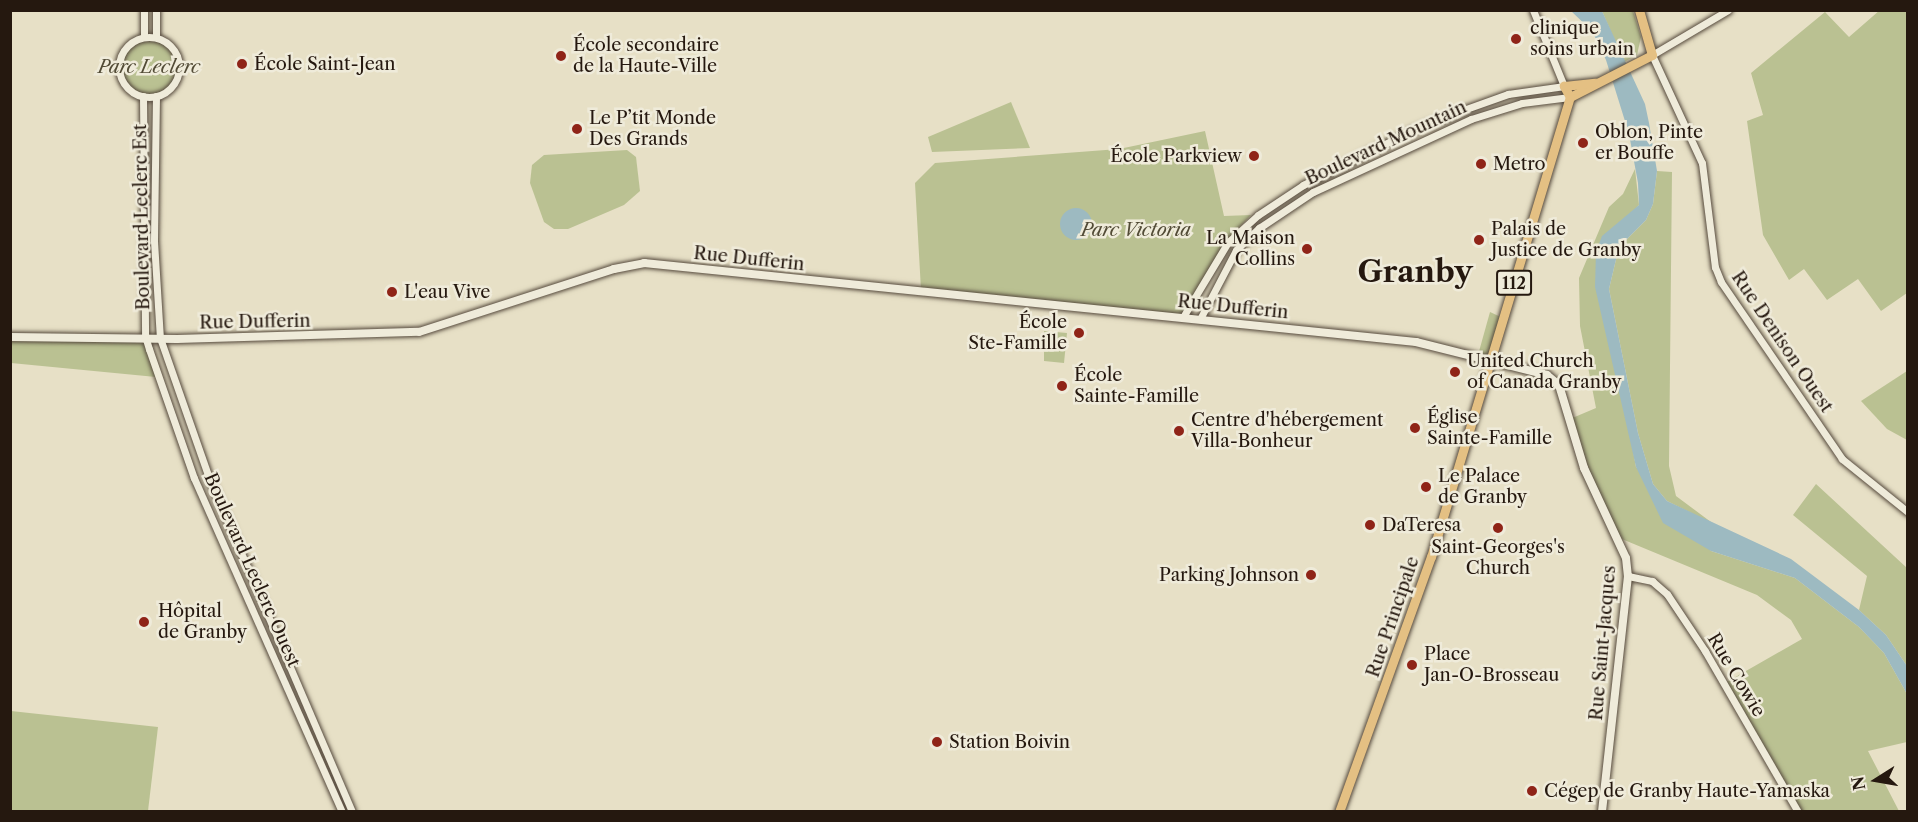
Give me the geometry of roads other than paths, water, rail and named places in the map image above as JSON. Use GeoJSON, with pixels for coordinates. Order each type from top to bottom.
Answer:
{"type":"FeatureCollection","features":[{"type":"Feature","properties":{"kind":"main road"},"geometry":{"type":"LineString","coordinates":[[1595,83],[1564,87],[1570,97],[1652,55],[1639,10]]}},
{"type":"Feature","properties":{"kind":"main road","name":"Rue Principale"},"geometry":{"type":"LineString","coordinates":[[1339,812],[1422,584],[1570,97]]}},
{"type":"Feature","properties":{"kind":"main road","name":"Rue Dufferin"},"geometry":{"type":"LineString","coordinates":[[10,337],[145,336],[160,338],[418,333],[614,269],[644,263],[1416,342],[1491,359]]}},
{"type":"Feature","properties":{"kind":"main road","name":"Rue Saint-Jacques"},"geometry":{"type":"LineString","coordinates":[[1491,359],[1547,375],[1559,385],[1584,468],[1622,547],[1628,576],[1602,812]]}},
{"type":"Feature","properties":{"kind":"street"},"geometry":{"type":"LineString","coordinates":[[144,10],[144,37]]}},
{"type":"Feature","properties":{"kind":"street"},"geometry":{"type":"LineString","coordinates":[[156,10],[156,38]]}},
{"type":"Feature","properties":{"kind":"street"},"geometry":{"type":"LineString","coordinates":[[1533,10],[1564,87]]}},
{"type":"Feature","properties":{"kind":"street"},"geometry":{"type":"LineString","coordinates":[[1652,55],[1728,10]]}},
{"type":"Feature","properties":{"kind":"street"},"geometry":{"type":"LineString","coordinates":[[144,37],[156,38],[174,50],[179,68],[170,88],[156,96],[143,96],[126,86],[119,64],[126,47],[144,37]]}},
{"type":"Feature","properties":{"kind":"street","name":"Rue Denison Ouest"},"geometry":{"type":"LineString","coordinates":[[1652,55],[1701,163],[1715,267],[1721,282],[1842,459],[1908,512]]}},
{"type":"Feature","properties":{"kind":"street","name":"Boulevard Mountain"},"geometry":{"type":"LineString","coordinates":[[1183,317],[1228,242],[1258,216],[1310,181],[1410,131],[1466,109],[1508,94],[1564,87]]}},
{"type":"Feature","properties":{"kind":"street","name":"Boulevard Leclerc Est"},"geometry":{"type":"LineString","coordinates":[[143,96],[145,336]]}},
{"type":"Feature","properties":{"kind":"street","name":"Boulevard Leclerc Est"},"geometry":{"type":"LineString","coordinates":[[156,96],[154,241],[160,338]]}},
{"type":"Feature","properties":{"kind":"street","name":"Boulevard Mountain"},"geometry":{"type":"LineString","coordinates":[[1200,319],[1236,250],[1259,228],[1313,192],[1479,116],[1522,103],[1570,97]]}},
{"type":"Feature","properties":{"kind":"street","name":"Boulevard Leclerc Ouest"},"geometry":{"type":"LineString","coordinates":[[145,336],[194,478],[342,812]]}},
{"type":"Feature","properties":{"kind":"street","name":"Boulevard Leclerc Ouest"},"geometry":{"type":"LineString","coordinates":[[160,338],[209,478],[352,812]]}},
{"type":"Feature","properties":{"kind":"street","name":"Rue Cowie"},"geometry":{"type":"LineString","coordinates":[[1628,576],[1652,582],[1667,594],[1710,659],[1798,812]]}},
{"type":"Feature","properties":{"kind":"water"},"geometry":{"type":"Polygon","coordinates":[[[1571,11],[1602,11],[1645,104],[1649,123],[1657,171],[1653,204],[1646,220],[1619,247],[1609,289],[1638,433],[1653,484],[1667,501],[1791,559],[1859,610],[1886,635],[1907,666],[1907,694],[1884,653],[1859,627],[1795,578],[1711,551],[1663,523],[1636,467],[1595,287],[1596,252],[1602,236],[1639,205],[1638,183],[1629,134],[1606,60],[1592,31],[1571,11]]]}},
{"type":"Feature","properties":{"kind":"water"},"geometry":{"type":"Polygon","coordinates":[[[1076,208],[1087,213],[1092,224],[1087,235],[1076,240],[1065,235],[1060,224],[1065,213],[1076,208]]]}},
{"type":"Feature","properties":{"kind":"place","name":"clinique soins urbain"},"geometry":{"type":"Point","coordinates":[1516,39]}},
{"type":"Feature","properties":{"kind":"place","name":"École secondaire de la Haute-Ville"},"geometry":{"type":"Point","coordinates":[561,56]}},
{"type":"Feature","properties":{"kind":"place","name":"École Saint-Jean"},"geometry":{"type":"Point","coordinates":[242,64]}},
{"type":"Feature","properties":{"kind":"place","name":"Le P’tit Monde Des Grands"},"geometry":{"type":"Point","coordinates":[577,129]}},
{"type":"Feature","properties":{"kind":"place","name":"Oblon, Pinte er Bouffe"},"geometry":{"type":"Point","coordinates":[1583,143]}},
{"type":"Feature","properties":{"kind":"place","name":"École Parkview"},"geometry":{"type":"Point","coordinates":[1254,156]}},
{"type":"Feature","properties":{"kind":"place","name":"Metro"},"geometry":{"type":"Point","coordinates":[1481,164]}},
{"type":"Feature","properties":{"kind":"place","name":"Palais de Justice de Granby"},"geometry":{"type":"Point","coordinates":[1479,240]}},
{"type":"Feature","properties":{"kind":"place","name":"La Maison Collins"},"geometry":{"type":"Point","coordinates":[1307,249]}},
{"type":"Feature","properties":{"kind":"place","name":"L'eau Vive"},"geometry":{"type":"Point","coordinates":[392,292]}},
{"type":"Feature","properties":{"kind":"place","name":"École Ste-Famille"},"geometry":{"type":"Point","coordinates":[1079,333]}},
{"type":"Feature","properties":{"kind":"place","name":"United Church of Canada Granby"},"geometry":{"type":"Point","coordinates":[1455,372]}},
{"type":"Feature","properties":{"kind":"place","name":"École Sainte-Famille"},"geometry":{"type":"Point","coordinates":[1062,386]}},
{"type":"Feature","properties":{"kind":"place","name":"Église Sainte-Famille"},"geometry":{"type":"Point","coordinates":[1415,428]}},
{"type":"Feature","properties":{"kind":"place","name":"Centre d'hébergement Villa-Bonheur"},"geometry":{"type":"Point","coordinates":[1179,431]}},
{"type":"Feature","properties":{"kind":"place","name":"Le Palace de Granby"},"geometry":{"type":"Point","coordinates":[1426,487]}},
{"type":"Feature","properties":{"kind":"place","name":"DaTeresa"},"geometry":{"type":"Point","coordinates":[1370,525]}},
{"type":"Feature","properties":{"kind":"place","name":"Saint-Georges's Church"},"geometry":{"type":"Point","coordinates":[1498,528]}},
{"type":"Feature","properties":{"kind":"place","name":"Parking Johnson"},"geometry":{"type":"Point","coordinates":[1311,575]}},
{"type":"Feature","properties":{"kind":"place","name":"Hôpital de Granby"},"geometry":{"type":"Point","coordinates":[144,622]}},
{"type":"Feature","properties":{"kind":"place","name":"Place Jan-O-Brosseau"},"geometry":{"type":"Point","coordinates":[1412,665]}},
{"type":"Feature","properties":{"kind":"place","name":"Station Boivin"},"geometry":{"type":"Point","coordinates":[937,742]}},
{"type":"Feature","properties":{"kind":"place","name":"Cégep de Granby Haute-Yamaska"},"geometry":{"type":"Point","coordinates":[1532,791]}},
{"type":"Feature","properties":{"kind":"district","name":"Granby"},"geometry":{"type":"Point","coordinates":[1415,272]}},
{"type":"Feature","properties":{"kind":"park label","name":"Parc Leclerc"},"geometry":{"type":"Point","coordinates":[149,67]}},
{"type":"Feature","properties":{"kind":"park label","name":"Parc Victoria"},"geometry":{"type":"Point","coordinates":[1136,230]}}]}
